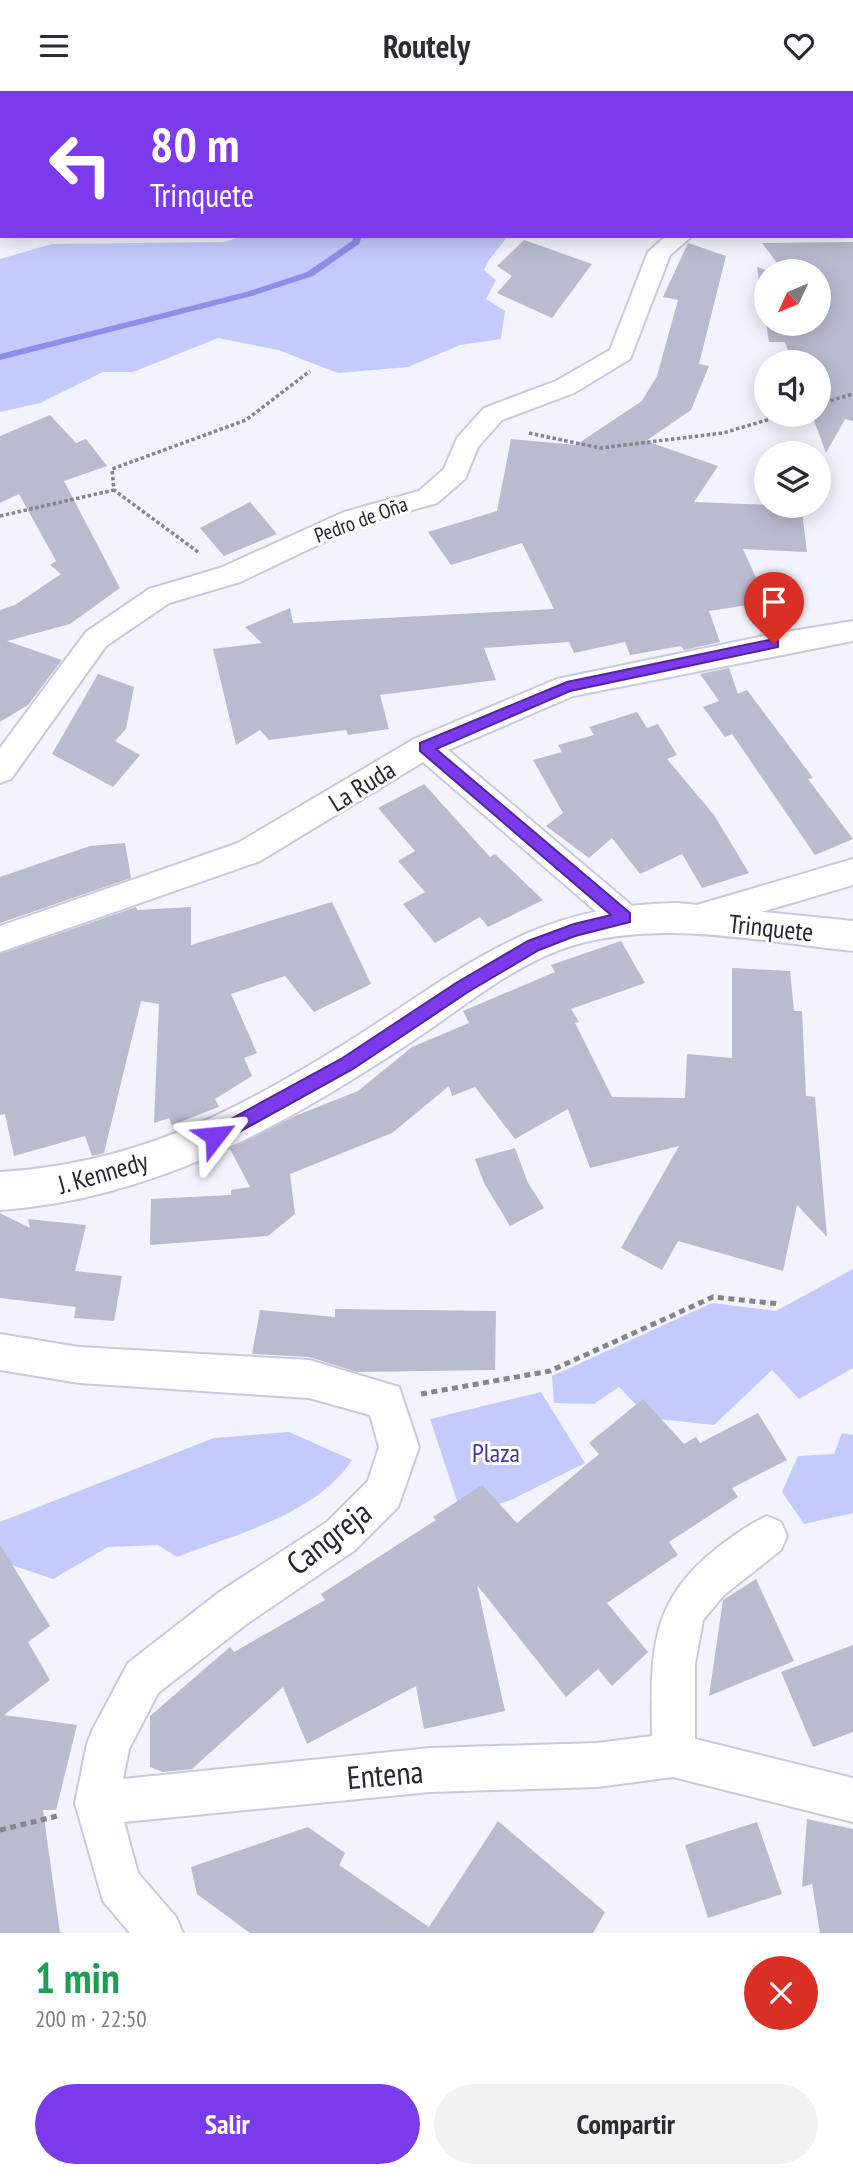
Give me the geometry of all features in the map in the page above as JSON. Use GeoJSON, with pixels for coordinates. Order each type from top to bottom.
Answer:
{"type":"FeatureCollection","features":[{"type":"Feature","properties":{"kind":"street","name":"Pedro de Oña"},"geometry":{"type":"LineString","coordinates":[[0,771],[96,639],[159,596],[230,575],[353,518],[428,497],[456,473],[466,443],[493,414],[565,387],[621,354],[660,252],[678,238]]}},
{"type":"Feature","properties":{"kind":"street","name":"La Ruda"},"geometry":{"type":"LineString","coordinates":[[0,939],[249,852],[425,747],[567,687],[774,644],[853,631]]}},
{"type":"Feature","properties":{"kind":"street"},"geometry":{"type":"LineString","coordinates":[[425,747],[625,918]]}},
{"type":"Feature","properties":{"kind":"street"},"geometry":{"type":"LineString","coordinates":[[690,920],[853,871]]}},
{"type":"Feature","properties":{"kind":"street","name":"J. Kennedy"},"geometry":{"type":"LineString","coordinates":[[0,1191],[33,1191],[79,1183],[215,1136],[347,1064],[533,945],[574,930],[625,918],[690,920]]}},
{"type":"Feature","properties":{"kind":"street","name":"Trinquete"},"geometry":{"type":"LineString","coordinates":[[690,920],[853,936]]}},
{"type":"Feature","properties":{"kind":"street"},"geometry":{"type":"LineString","coordinates":[[0,1352],[79,1365],[309,1379],[385,1400]]}},
{"type":"Feature","properties":{"kind":"street","name":"Cangreja"},"geometry":{"type":"LineString","coordinates":[[160,1933],[119,1885],[97,1803],[108,1744],[143,1678],[233,1608],[341,1536],[384,1493],[399,1447],[385,1400]]}},
{"type":"Feature","properties":{"kind":"street"},"geometry":{"type":"LineString","coordinates":[[673,1755],[676,1651],[686,1610],[720,1571],[768,1536]]}},
{"type":"Feature","properties":{"kind":"street","name":"Entena"},"geometry":{"type":"LineString","coordinates":[[97,1803],[430,1770],[597,1765],[673,1755],[853,1800]]}},
{"type":"Feature","properties":{"kind":"path"},"geometry":{"type":"LineString","coordinates":[[230,575],[114,490],[112,469],[246,420],[310,371]]}},
{"type":"Feature","properties":{"kind":"path"},"geometry":{"type":"LineString","coordinates":[[831,400],[853,394]]}},
{"type":"Feature","properties":{"kind":"path"},"geometry":{"type":"LineString","coordinates":[[484,424],[600,448],[723,433],[754,424]]}},
{"type":"Feature","properties":{"kind":"path"},"geometry":{"type":"LineString","coordinates":[[0,516],[114,490]]}},
{"type":"Feature","properties":{"kind":"path"},"geometry":{"type":"LineString","coordinates":[[385,1400],[550,1371],[713,1297],[780,1304]]}},
{"type":"Feature","properties":{"kind":"path"},"geometry":{"type":"LineString","coordinates":[[0,1830],[97,1803]]}},
{"type":"Feature","properties":{"kind":"green space"},"geometry":{"type":"Polygon","coordinates":[[[237,238],[506,238],[484,270],[496,280],[486,299],[505,311],[501,339],[460,345],[408,367],[338,373],[278,350],[218,338],[133,372],[103,372],[40,403],[0,412],[0,259],[52,244],[224,242],[237,238]]]}},
{"type":"Feature","properties":{"kind":"green space"},"geometry":{"type":"Polygon","coordinates":[[[853,1269],[853,1368],[799,1399],[772,1370],[714,1425],[649,1418],[619,1387],[594,1404],[554,1403],[552,1376],[712,1303],[776,1311],[853,1269]]]}},
{"type":"Feature","properties":{"kind":"green space","name":"Plaza"},"geometry":{"type":"Polygon","coordinates":[[[541,1392],[585,1463],[511,1500],[462,1516],[430,1419],[541,1392]]]}},
{"type":"Feature","properties":{"kind":"green space"},"geometry":{"type":"Polygon","coordinates":[[[289,1432],[352,1460],[337,1479],[318,1495],[273,1520],[177,1557],[158,1545],[108,1547],[53,1579],[0,1561],[0,1522],[214,1438],[289,1432]]]}},
{"type":"Feature","properties":{"kind":"green space"},"geometry":{"type":"Polygon","coordinates":[[[842,1433],[853,1435],[853,1513],[804,1524],[782,1492],[798,1456],[834,1454],[842,1433]]]}},
{"type":"Feature","properties":{"kind":"building"},"geometry":{"type":"Polygon","coordinates":[[[524,240],[592,264],[552,318],[497,293],[512,276],[497,266],[524,240]]]}},
{"type":"Feature","properties":{"kind":"building"},"geometry":{"type":"Polygon","coordinates":[[[853,242],[853,421],[845,419],[831,444],[831,441],[822,441],[816,427],[831,427],[831,350],[788,350],[785,342],[769,342],[768,336],[831,336],[831,259],[774,259],[762,243],[853,242]]]}},
{"type":"Feature","properties":{"kind":"building"},"geometry":{"type":"Polygon","coordinates":[[[688,243],[726,256],[699,364],[709,366],[691,410],[646,441],[718,466],[694,502],[754,504],[754,518],[803,518],[807,552],[743,549],[767,602],[709,611],[720,642],[684,650],[681,646],[630,655],[625,642],[574,653],[569,642],[484,648],[496,680],[380,695],[389,729],[348,735],[346,730],[269,740],[260,730],[236,745],[213,649],[262,643],[245,627],[290,608],[293,623],[554,609],[522,543],[451,565],[428,532],[497,511],[511,439],[576,445],[642,401],[657,376],[678,300],[663,297],[688,243]]]}},
{"type":"Feature","properties":{"kind":"building"},"geometry":{"type":"Polygon","coordinates":[[[50,415],[76,443],[86,439],[107,466],[64,481],[120,588],[70,624],[7,641],[62,660],[28,705],[0,722],[0,610],[15,605],[61,574],[50,565],[56,561],[19,494],[0,503],[0,436],[50,415]]]}},
{"type":"Feature","properties":{"kind":"building"},"geometry":{"type":"Polygon","coordinates":[[[250,502],[277,534],[224,556],[200,528],[250,502]]]}},
{"type":"Feature","properties":{"kind":"building"},"geometry":{"type":"Polygon","coordinates":[[[729,668],[738,694],[747,690],[813,778],[808,779],[853,839],[815,855],[732,734],[725,737],[703,707],[719,701],[700,674],[729,668]]]}},
{"type":"Feature","properties":{"kind":"building"},"geometry":{"type":"Polygon","coordinates":[[[98,674],[134,687],[126,729],[115,741],[140,755],[113,787],[52,754],[98,674]]]}},
{"type":"Feature","properties":{"kind":"building"},"geometry":{"type":"Polygon","coordinates":[[[637,712],[647,728],[658,724],[677,755],[667,759],[714,815],[749,873],[702,888],[682,854],[640,874],[612,838],[589,858],[546,826],[563,813],[533,760],[562,752],[558,745],[594,735],[589,727],[637,712]]]}},
{"type":"Feature","properties":{"kind":"building"},"geometry":{"type":"Polygon","coordinates":[[[424,784],[490,857],[495,854],[543,900],[488,927],[480,917],[435,943],[403,904],[425,892],[398,861],[415,851],[378,808],[424,784]]]}},
{"type":"Feature","properties":{"kind":"building"},"geometry":{"type":"Polygon","coordinates":[[[125,843],[131,878],[0,923],[0,877],[90,846],[125,843]]]}},
{"type":"Feature","properties":{"kind":"building"},"geometry":{"type":"Polygon","coordinates":[[[332,902],[371,984],[314,1012],[285,976],[231,994],[257,1053],[244,1058],[252,1076],[215,1099],[219,1107],[172,1125],[169,1118],[154,1123],[159,1004],[141,1001],[104,1153],[92,1156],[85,1136],[14,1156],[5,1114],[0,1115],[0,954],[136,907],[137,910],[191,907],[191,945],[332,902]]]}},
{"type":"Feature","properties":{"kind":"building"},"geometry":{"type":"Polygon","coordinates":[[[621,941],[645,983],[571,1009],[579,1022],[575,1023],[612,1097],[685,1098],[687,1054],[732,1058],[732,968],[790,971],[794,1011],[802,1011],[806,1096],[815,1097],[827,1237],[797,1205],[783,1271],[678,1241],[662,1270],[621,1248],[679,1146],[590,1168],[568,1109],[515,1139],[475,1087],[452,1096],[449,1086],[392,1133],[290,1174],[295,1214],[268,1236],[150,1245],[151,1199],[231,1195],[231,1190],[250,1187],[230,1149],[295,1116],[358,1091],[412,1047],[469,1023],[463,1011],[555,972],[551,965],[621,941]]]}},
{"type":"Feature","properties":{"kind":"building"},"geometry":{"type":"Polygon","coordinates":[[[515,1148],[528,1183],[544,1208],[510,1226],[484,1183],[475,1159],[515,1148]]]}},
{"type":"Feature","properties":{"kind":"building"},"geometry":{"type":"Polygon","coordinates":[[[0,1213],[30,1228],[28,1219],[86,1225],[75,1271],[122,1276],[114,1321],[74,1318],[76,1307],[0,1298],[0,1213]]]}},
{"type":"Feature","properties":{"kind":"building"},"geometry":{"type":"Polygon","coordinates":[[[335,1309],[496,1311],[495,1370],[357,1372],[309,1357],[252,1354],[260,1310],[335,1317],[335,1309]]]}},
{"type":"Feature","properties":{"kind":"building"},"geometry":{"type":"Polygon","coordinates":[[[643,1399],[684,1444],[696,1437],[700,1443],[758,1413],[787,1460],[732,1488],[738,1497],[669,1542],[678,1555],[607,1603],[648,1652],[612,1686],[598,1669],[566,1697],[477,1585],[505,1711],[424,1729],[416,1686],[307,1744],[283,1687],[192,1769],[163,1772],[150,1767],[150,1716],[230,1647],[234,1652],[325,1600],[321,1594],[436,1520],[433,1517],[482,1485],[517,1523],[599,1454],[589,1443],[643,1399]]]}},
{"type":"Feature","properties":{"kind":"building"},"geometry":{"type":"Polygon","coordinates":[[[0,1545],[50,1626],[28,1642],[50,1680],[4,1715],[77,1725],[56,1810],[43,1810],[60,1933],[0,1933],[0,1545]]]}},
{"type":"Feature","properties":{"kind":"building"},"geometry":{"type":"Polygon","coordinates":[[[756,1579],[794,1661],[709,1696],[723,1600],[756,1579]]]}},
{"type":"Feature","properties":{"kind":"building"},"geometry":{"type":"Polygon","coordinates":[[[853,1645],[853,1732],[813,1747],[781,1672],[853,1645]]]}},
{"type":"Feature","properties":{"kind":"building"},"geometry":{"type":"Polygon","coordinates":[[[807,1819],[853,1829],[853,1933],[820,1933],[812,1884],[802,1887],[807,1819]]]}},
{"type":"Feature","properties":{"kind":"building"},"geometry":{"type":"Polygon","coordinates":[[[498,1821],[605,1912],[593,1933],[250,1933],[197,1894],[191,1867],[308,1827],[345,1853],[339,1865],[429,1927],[498,1821]]]}},
{"type":"Feature","properties":{"kind":"building"},"geometry":{"type":"Polygon","coordinates":[[[757,1822],[782,1894],[708,1918],[685,1845],[757,1822]]]}},
{"type":"Feature","properties":{"kind":"waterway"},"geometry":{"type":"LineString","coordinates":[[0,357],[249,294],[310,274],[356,242],[357,238]]}},
{"type":"Feature","properties":{"kind":"route"},"geometry":{"type":"LineString","coordinates":[[215,1136],[347,1064],[533,945],[574,930],[625,918],[425,747],[567,687],[774,644]]}}]}
